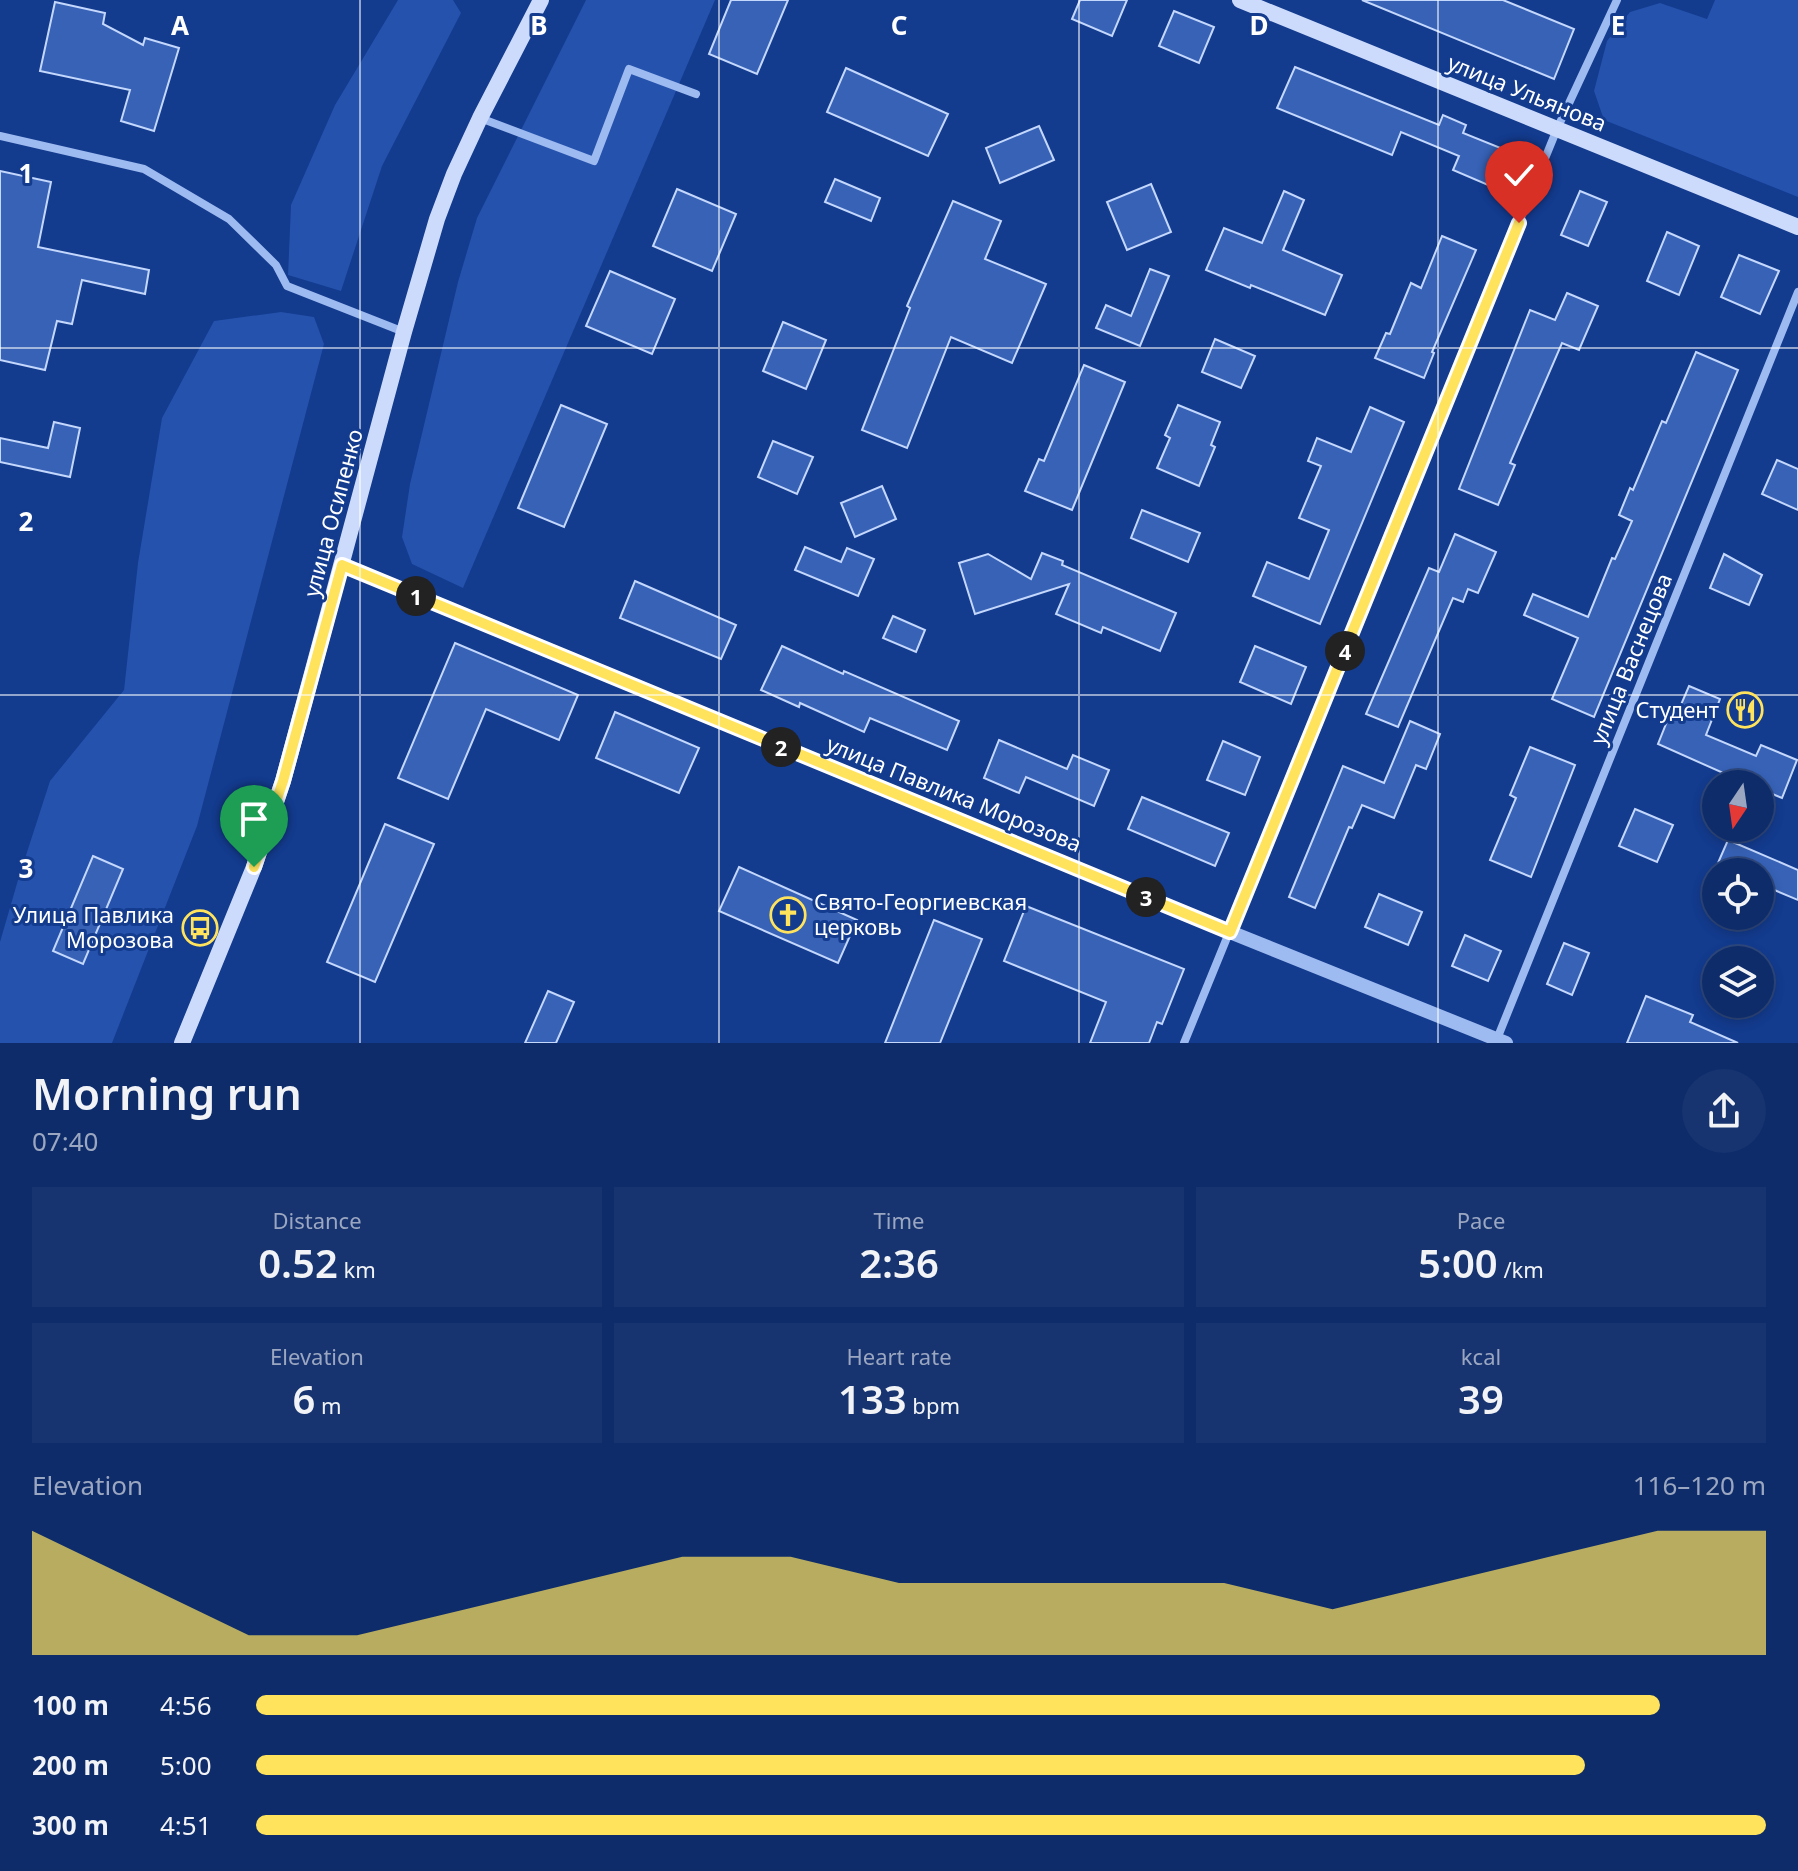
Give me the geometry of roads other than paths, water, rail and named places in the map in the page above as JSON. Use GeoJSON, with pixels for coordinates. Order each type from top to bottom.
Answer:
{"type":"FeatureCollection","features":[{"type":"Feature","properties":{"kind":"main road","name":"улица Осипенко"},"geometry":{"type":"LineString","coordinates":[[182,1043],[233,923],[276,804],[437,219],[480,118],[541,0]]}},
{"type":"Feature","properties":{"kind":"main road","name":"улица Ульянова"},"geometry":{"type":"LineString","coordinates":[[1240,0],[1798,227]]}},
{"type":"Feature","properties":{"kind":"street"},"geometry":{"type":"LineString","coordinates":[[1184,1043],[1557,129],[1617,0]]}},
{"type":"Feature","properties":{"kind":"street"},"geometry":{"type":"LineString","coordinates":[[480,118],[594,161],[629,69],[696,94]]}},
{"type":"Feature","properties":{"kind":"street"},"geometry":{"type":"LineString","coordinates":[[0,136],[144,169],[229,219],[276,265],[287,286],[404,332]]}},
{"type":"Feature","properties":{"kind":"street","name":"улица Васнецова"},"geometry":{"type":"LineString","coordinates":[[1501,1041],[1798,292]]}},
{"type":"Feature","properties":{"kind":"street","name":"улица Павлика Морозова"},"geometry":{"type":"LineString","coordinates":[[342,565],[1501,1041]]}},
{"type":"Feature","properties":{"kind":"place","name":"Студент"},"geometry":{"type":"Point","coordinates":[1745,710]}},
{"type":"Feature","properties":{"kind":"place","name":"Свято-Георгиевская церковь"},"geometry":{"type":"Point","coordinates":[788,915]}},
{"type":"Feature","properties":{"kind":"place","name":"Улица Павлика Морозова"},"geometry":{"type":"Point","coordinates":[200,928]}}]}
